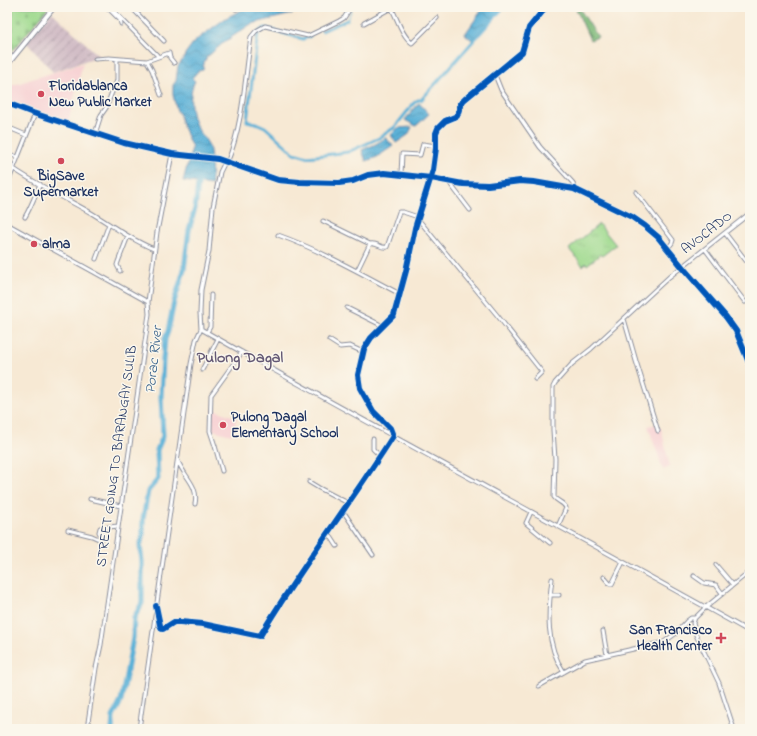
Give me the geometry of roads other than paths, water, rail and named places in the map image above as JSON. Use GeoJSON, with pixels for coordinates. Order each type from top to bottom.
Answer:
{"type":"FeatureCollection","features":[{"type":"Feature","properties":{"kind":"main road"},"geometry":{"type":"LineString","coordinates":[[7,65],[54,7]]}},
{"type":"Feature","properties":{"kind":"street"},"geometry":{"type":"LineString","coordinates":[[107,7],[120,20],[121,24]]}},
{"type":"Feature","properties":{"kind":"street"},"geometry":{"type":"LineString","coordinates":[[110,7],[157,55]]}},
{"type":"Feature","properties":{"kind":"street"},"geometry":{"type":"LineString","coordinates":[[131,7],[164,41]]}},
{"type":"Feature","properties":{"kind":"street"},"geometry":{"type":"LineString","coordinates":[[139,729],[156,606],[162,579],[191,364],[196,340],[201,329],[201,290],[208,251],[213,207],[220,172],[233,149],[239,126],[251,37],[256,31],[265,26],[308,36],[344,18],[351,7]]}},
{"type":"Feature","properties":{"kind":"street"},"geometry":{"type":"LineString","coordinates":[[364,23],[391,7],[408,41],[412,44],[437,18]]}},
{"type":"Feature","properties":{"kind":"street"},"geometry":{"type":"LineString","coordinates":[[393,436],[390,428],[375,415],[360,388],[358,375],[363,352],[371,338],[394,315],[418,218],[431,178],[435,160],[436,132],[445,121],[457,116],[461,103],[465,99],[522,52],[529,28],[546,7]]}},
{"type":"Feature","properties":{"kind":"street"},"geometry":{"type":"LineString","coordinates":[[95,59],[147,61],[169,53],[170,58],[174,63]]}},
{"type":"Feature","properties":{"kind":"street"},"geometry":{"type":"LineString","coordinates":[[95,134],[101,116],[106,108],[117,80],[116,59]]}},
{"type":"Feature","properties":{"kind":"street"},"geometry":{"type":"LineString","coordinates":[[147,61],[162,95]]}},
{"type":"Feature","properties":{"kind":"street"},"geometry":{"type":"LineString","coordinates":[[495,75],[501,90],[540,147],[572,184],[574,189]]}},
{"type":"Feature","properties":{"kind":"street"},"geometry":{"type":"LineString","coordinates":[[7,103],[35,114],[124,143],[172,154],[216,158],[278,180],[339,183],[353,181],[368,175],[384,173],[431,178],[463,184],[488,185],[520,181],[574,189],[632,217],[650,230],[668,248],[714,302],[736,331],[750,365]]}},
{"type":"Feature","properties":{"kind":"street"},"geometry":{"type":"LineString","coordinates":[[7,185],[35,114]]}},
{"type":"Feature","properties":{"kind":"street"},"geometry":{"type":"LineString","coordinates":[[7,127],[26,135]]}},
{"type":"Feature","properties":{"kind":"street"},"geometry":{"type":"LineString","coordinates":[[401,174],[402,154],[420,155],[423,144],[436,146]]}},
{"type":"Feature","properties":{"kind":"street"},"geometry":{"type":"LineString","coordinates":[[7,153],[17,157]]}},
{"type":"Feature","properties":{"kind":"street","name":"STREET GOING TO BARANGAY SULIB"},"geometry":{"type":"LineString","coordinates":[[87,729],[121,506],[148,314],[154,249],[172,154]]}},
{"type":"Feature","properties":{"kind":"street"},"geometry":{"type":"LineString","coordinates":[[14,169],[60,197],[110,224],[128,236],[154,249]]}},
{"type":"Feature","properties":{"kind":"street"},"geometry":{"type":"LineString","coordinates":[[448,181],[470,210]]}},
{"type":"Feature","properties":{"kind":"street"},"geometry":{"type":"LineString","coordinates":[[25,217],[32,206],[33,199],[40,184]]}},
{"type":"Feature","properties":{"kind":"street"},"geometry":{"type":"LineString","coordinates":[[636,192],[673,240],[668,248]]}},
{"type":"Feature","properties":{"kind":"street"},"geometry":{"type":"LineString","coordinates":[[323,221],[370,244],[375,243],[387,248],[399,212],[403,212],[418,218],[542,372],[536,379]]}},
{"type":"Feature","properties":{"kind":"street","name":"AVOCADO"},"geometry":{"type":"LineString","coordinates":[[558,526],[566,508],[565,505],[555,500],[554,497],[554,384],[572,364],[591,350],[682,266],[750,213]]}},
{"type":"Feature","properties":{"kind":"street"},"geometry":{"type":"LineString","coordinates":[[7,224],[148,302]]}},
{"type":"Feature","properties":{"kind":"street"},"geometry":{"type":"LineString","coordinates":[[96,259],[110,224]]}},
{"type":"Feature","properties":{"kind":"street"},"geometry":{"type":"LineString","coordinates":[[725,233],[750,264]]}},
{"type":"Feature","properties":{"kind":"street"},"geometry":{"type":"LineString","coordinates":[[120,271],[117,266],[128,236]]}},
{"type":"Feature","properties":{"kind":"street"},"geometry":{"type":"LineString","coordinates":[[278,236],[299,243],[400,294]]}},
{"type":"Feature","properties":{"kind":"street"},"geometry":{"type":"LineString","coordinates":[[357,271],[370,244]]}},
{"type":"Feature","properties":{"kind":"street"},"geometry":{"type":"LineString","coordinates":[[705,249],[745,302]]}},
{"type":"Feature","properties":{"kind":"street"},"geometry":{"type":"LineString","coordinates":[[207,332],[210,326],[211,295]]}},
{"type":"Feature","properties":{"kind":"street"},"geometry":{"type":"LineString","coordinates":[[347,308],[383,326]]}},
{"type":"Feature","properties":{"kind":"street"},"geometry":{"type":"LineString","coordinates":[[624,319],[658,431]]}},
{"type":"Feature","properties":{"kind":"street"},"geometry":{"type":"LineString","coordinates":[[201,329],[750,632]]}},
{"type":"Feature","properties":{"kind":"street"},"geometry":{"type":"LineString","coordinates":[[202,370],[218,338]]}},
{"type":"Feature","properties":{"kind":"street"},"geometry":{"type":"LineString","coordinates":[[329,340],[340,347],[350,346],[363,352]]}},
{"type":"Feature","properties":{"kind":"street"},"geometry":{"type":"LineString","coordinates":[[222,471],[216,446],[210,431],[211,395],[242,352]]}},
{"type":"Feature","properties":{"kind":"street"},"geometry":{"type":"LineString","coordinates":[[156,606],[160,625],[164,629],[174,622],[180,622],[203,624],[260,636],[393,436]]}},
{"type":"Feature","properties":{"kind":"street"},"geometry":{"type":"LineString","coordinates":[[373,439],[373,449],[380,456]]}},
{"type":"Feature","properties":{"kind":"street"},"geometry":{"type":"LineString","coordinates":[[178,459],[181,469],[195,489],[195,504]]}},
{"type":"Feature","properties":{"kind":"street"},"geometry":{"type":"LineString","coordinates":[[309,482],[348,503]]}},
{"type":"Feature","properties":{"kind":"street"},"geometry":{"type":"LineString","coordinates":[[90,499],[121,506]]}},
{"type":"Feature","properties":{"kind":"street"},"geometry":{"type":"LineString","coordinates":[[343,511],[373,555]]}},
{"type":"Feature","properties":{"kind":"street"},"geometry":{"type":"LineString","coordinates":[[531,512],[526,523],[550,543]]}},
{"type":"Feature","properties":{"kind":"street"},"geometry":{"type":"LineString","coordinates":[[68,530],[92,536],[101,540],[102,538],[99,532],[100,528],[118,526]]}},
{"type":"Feature","properties":{"kind":"street"},"geometry":{"type":"LineString","coordinates":[[328,532],[337,546]]}},
{"type":"Feature","properties":{"kind":"street"},"geometry":{"type":"LineString","coordinates":[[604,577],[610,584],[612,584],[623,562]]}},
{"type":"Feature","properties":{"kind":"street"},"geometry":{"type":"LineString","coordinates":[[716,565],[732,585]]}},
{"type":"Feature","properties":{"kind":"street"},"geometry":{"type":"LineString","coordinates":[[539,686],[585,660],[664,642],[675,634],[687,621],[691,618],[695,618],[722,593],[750,571]]}},
{"type":"Feature","properties":{"kind":"street"},"geometry":{"type":"LineString","coordinates":[[694,576],[704,583],[716,585],[722,593]]}},
{"type":"Feature","properties":{"kind":"street"},"geometry":{"type":"LineString","coordinates":[[552,579],[548,619],[550,635],[558,664],[564,672]]}},
{"type":"Feature","properties":{"kind":"street"},"geometry":{"type":"LineString","coordinates":[[550,595],[559,595]]}},
{"type":"Feature","properties":{"kind":"street"},"geometry":{"type":"LineString","coordinates":[[695,618],[694,626],[696,635],[719,683],[734,729]]}},
{"type":"Feature","properties":{"kind":"street"},"geometry":{"type":"LineString","coordinates":[[603,631],[607,655]]}},
{"type":"Feature","properties":{"kind":"water"},"geometry":{"type":"Polygon","coordinates":[[[248,7],[301,7],[292,14],[251,24],[223,43],[207,57],[204,62],[203,70],[198,71],[192,78],[195,81],[191,92],[193,118],[209,148],[212,185],[183,181],[192,148],[181,122],[180,115],[177,111],[173,95],[173,85],[176,81],[178,66],[193,43],[200,37],[226,18],[248,7]]]}},
{"type":"Feature","properties":{"kind":"water"},"geometry":{"type":"Polygon","coordinates":[[[484,7],[503,7],[472,40],[465,34],[484,7]]]}},
{"type":"Feature","properties":{"kind":"water"},"geometry":{"type":"Polygon","coordinates":[[[419,103],[429,114],[416,126],[405,120],[419,103]]]}},
{"type":"Feature","properties":{"kind":"water"},"geometry":{"type":"Polygon","coordinates":[[[412,127],[408,135],[396,143],[391,135],[398,128],[412,127]]]}},
{"type":"Feature","properties":{"kind":"water"},"geometry":{"type":"Polygon","coordinates":[[[386,138],[393,146],[377,157],[366,161],[362,150],[386,138]]]}},
{"type":"Feature","properties":{"kind":"waterway"},"geometry":{"type":"LineString","coordinates":[[347,20],[353,7]]}},
{"type":"Feature","properties":{"kind":"waterway"},"geometry":{"type":"LineString","coordinates":[[310,36],[303,39],[265,28],[258,33],[247,121],[265,127],[294,153],[307,157],[348,152],[379,138],[395,127],[414,103],[421,100],[504,7]]}},
{"type":"Feature","properties":{"kind":"waterway"},"geometry":{"type":"LineString","coordinates":[[322,31],[347,20]]}},
{"type":"Feature","properties":{"kind":"waterway","name":"Porac River"},"geometry":{"type":"LineString","coordinates":[[112,729],[113,717],[121,701],[125,681],[133,638],[134,618],[142,603],[142,561],[140,546],[143,535],[143,519],[148,491],[158,479],[157,450],[163,436],[161,397],[165,339],[184,270],[189,230],[195,208],[199,177]]}},
{"type":"Feature","properties":{"kind":"place","name":"Floridablanca New Public Market"},"geometry":{"type":"Point","coordinates":[41,94]}},
{"type":"Feature","properties":{"kind":"place","name":"BigSave Supermarket"},"geometry":{"type":"Point","coordinates":[61,161]}},
{"type":"Feature","properties":{"kind":"place","name":"alma"},"geometry":{"type":"Point","coordinates":[34,244]}},
{"type":"Feature","properties":{"kind":"place","name":"Pulong Dagal Elementary School"},"geometry":{"type":"Point","coordinates":[223,425]}},
{"type":"Feature","properties":{"kind":"place","name":"San Francisco Health Center"},"geometry":{"type":"Point","coordinates":[721,638]}},
{"type":"Feature","properties":{"kind":"district","name":"Pulong Dagal"},"geometry":{"type":"Point","coordinates":[240,358]}}]}
